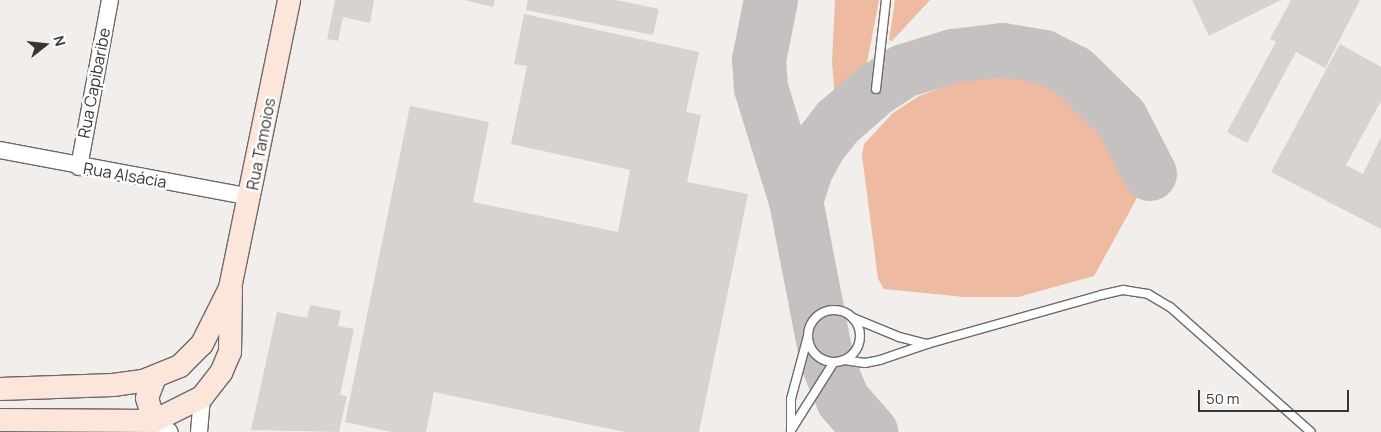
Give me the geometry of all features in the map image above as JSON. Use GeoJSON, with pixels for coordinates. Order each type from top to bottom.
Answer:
{"type":"FeatureCollection","features":[{"type":"Feature","properties":{"kind":"main road","name":"Rua Tamoios"},"geometry":{"type":"LineString","coordinates":[[202,397],[221,374],[230,352],[230,288],[251,198],[289,0]]}},
{"type":"Feature","properties":{"kind":"main road","name":"Rua Tamoios"},"geometry":{"type":"LineString","coordinates":[[0,389],[113,386],[155,377],[180,366],[194,355],[230,288]]}},
{"type":"Feature","properties":{"kind":"main road"},"geometry":{"type":"LineString","coordinates":[[0,420],[162,427],[202,397],[203,371],[194,355]]}},
{"type":"Feature","properties":{"kind":"main road"},"geometry":{"type":"LineString","coordinates":[[155,377],[147,398],[162,427]]}},
{"type":"Feature","properties":{"kind":"street","name":"Rua Capibaribe"},"geometry":{"type":"LineString","coordinates":[[79,166],[110,0]]}},
{"type":"Feature","properties":{"kind":"street","name":"Rua Alsácia"},"geometry":{"type":"LineString","coordinates":[[0,150],[251,198]]}},
{"type":"Feature","properties":{"kind":"street"},"geometry":{"type":"LineString","coordinates":[[199,432],[202,397]]}},
{"type":"Feature","properties":{"kind":"lane"},"geometry":{"type":"LineString","coordinates":[[876,89],[886,0]]}},
{"type":"Feature","properties":{"kind":"lane"},"geometry":{"type":"LineString","coordinates":[[808,336],[818,355],[834,362],[844,360],[865,364],[927,344],[1101,295],[1123,290],[1148,294],[1170,307],[1311,432]]}},
{"type":"Feature","properties":{"kind":"lane"},"geometry":{"type":"LineString","coordinates":[[791,431],[792,391],[810,325],[824,312],[834,310],[899,337],[927,344]]}},
{"type":"Feature","properties":{"kind":"lane"},"geometry":{"type":"LineString","coordinates":[[844,360],[858,346],[859,331],[852,317]]}},
{"type":"Feature","properties":{"kind":"lane"},"geometry":{"type":"LineString","coordinates":[[791,431],[816,394],[834,362]]}},
{"type":"Feature","properties":{"kind":"shaded area"},"geometry":{"type":"Polygon","coordinates":[[[835,0],[879,0],[866,68],[835,98],[832,62],[835,0]]]}},
{"type":"Feature","properties":{"kind":"shaded area"},"geometry":{"type":"Polygon","coordinates":[[[895,0],[930,0],[892,41],[889,40],[895,0]]]}},
{"type":"Feature","properties":{"kind":"shaded area"},"geometry":{"type":"Polygon","coordinates":[[[1005,77],[1037,82],[1058,91],[1092,119],[1137,198],[1094,276],[1018,297],[964,297],[884,289],[878,279],[862,155],[864,144],[893,113],[919,96],[960,81],[1005,77]]]}},
{"type":"Feature","properties":{"kind":"building"},"geometry":{"type":"Polygon","coordinates":[[[335,0],[374,0],[370,23],[343,17],[338,41],[327,39],[335,0]]]}},
{"type":"Feature","properties":{"kind":"building"},"geometry":{"type":"Polygon","coordinates":[[[465,0],[495,0],[493,7],[465,0]]]}},
{"type":"Feature","properties":{"kind":"building"},"geometry":{"type":"Polygon","coordinates":[[[528,0],[616,0],[659,9],[653,35],[526,10],[528,0]]]}},
{"type":"Feature","properties":{"kind":"building"},"geometry":{"type":"Polygon","coordinates":[[[1192,0],[1281,0],[1209,36],[1192,0]]]}},
{"type":"Feature","properties":{"kind":"building"},"geometry":{"type":"Polygon","coordinates":[[[1291,0],[1360,0],[1325,68],[1296,52],[1247,143],[1227,132],[1276,42],[1270,39],[1291,0]]]}},
{"type":"Feature","properties":{"kind":"building"},"geometry":{"type":"Polygon","coordinates":[[[524,14],[699,52],[686,112],[701,115],[687,182],[748,194],[699,432],[625,432],[434,392],[426,432],[391,432],[345,422],[410,106],[489,122],[473,202],[618,232],[630,170],[511,144],[527,66],[514,64],[524,14]]]}},
{"type":"Feature","properties":{"kind":"building"},"geometry":{"type":"Polygon","coordinates":[[[1340,44],[1381,67],[1381,101],[1346,165],[1363,174],[1381,137],[1381,229],[1271,172],[1340,44]]]}},
{"type":"Feature","properties":{"kind":"building"},"geometry":{"type":"Polygon","coordinates":[[[310,305],[341,311],[338,326],[354,329],[340,395],[347,396],[339,432],[251,430],[277,312],[307,318],[310,305]]]}},
{"type":"Feature","properties":{"kind":"taxiway"},"geometry":{"type":"LineString","coordinates":[[771,0],[759,60],[761,88],[796,201],[827,361],[843,400],[871,432]]}},
{"type":"Feature","properties":{"kind":"taxiway"},"geometry":{"type":"LineString","coordinates":[[796,201],[807,168],[819,146],[838,122],[876,89],[904,71],[953,56],[1003,50],[1044,57],[1074,72],[1121,118],[1150,174]]}}]}
